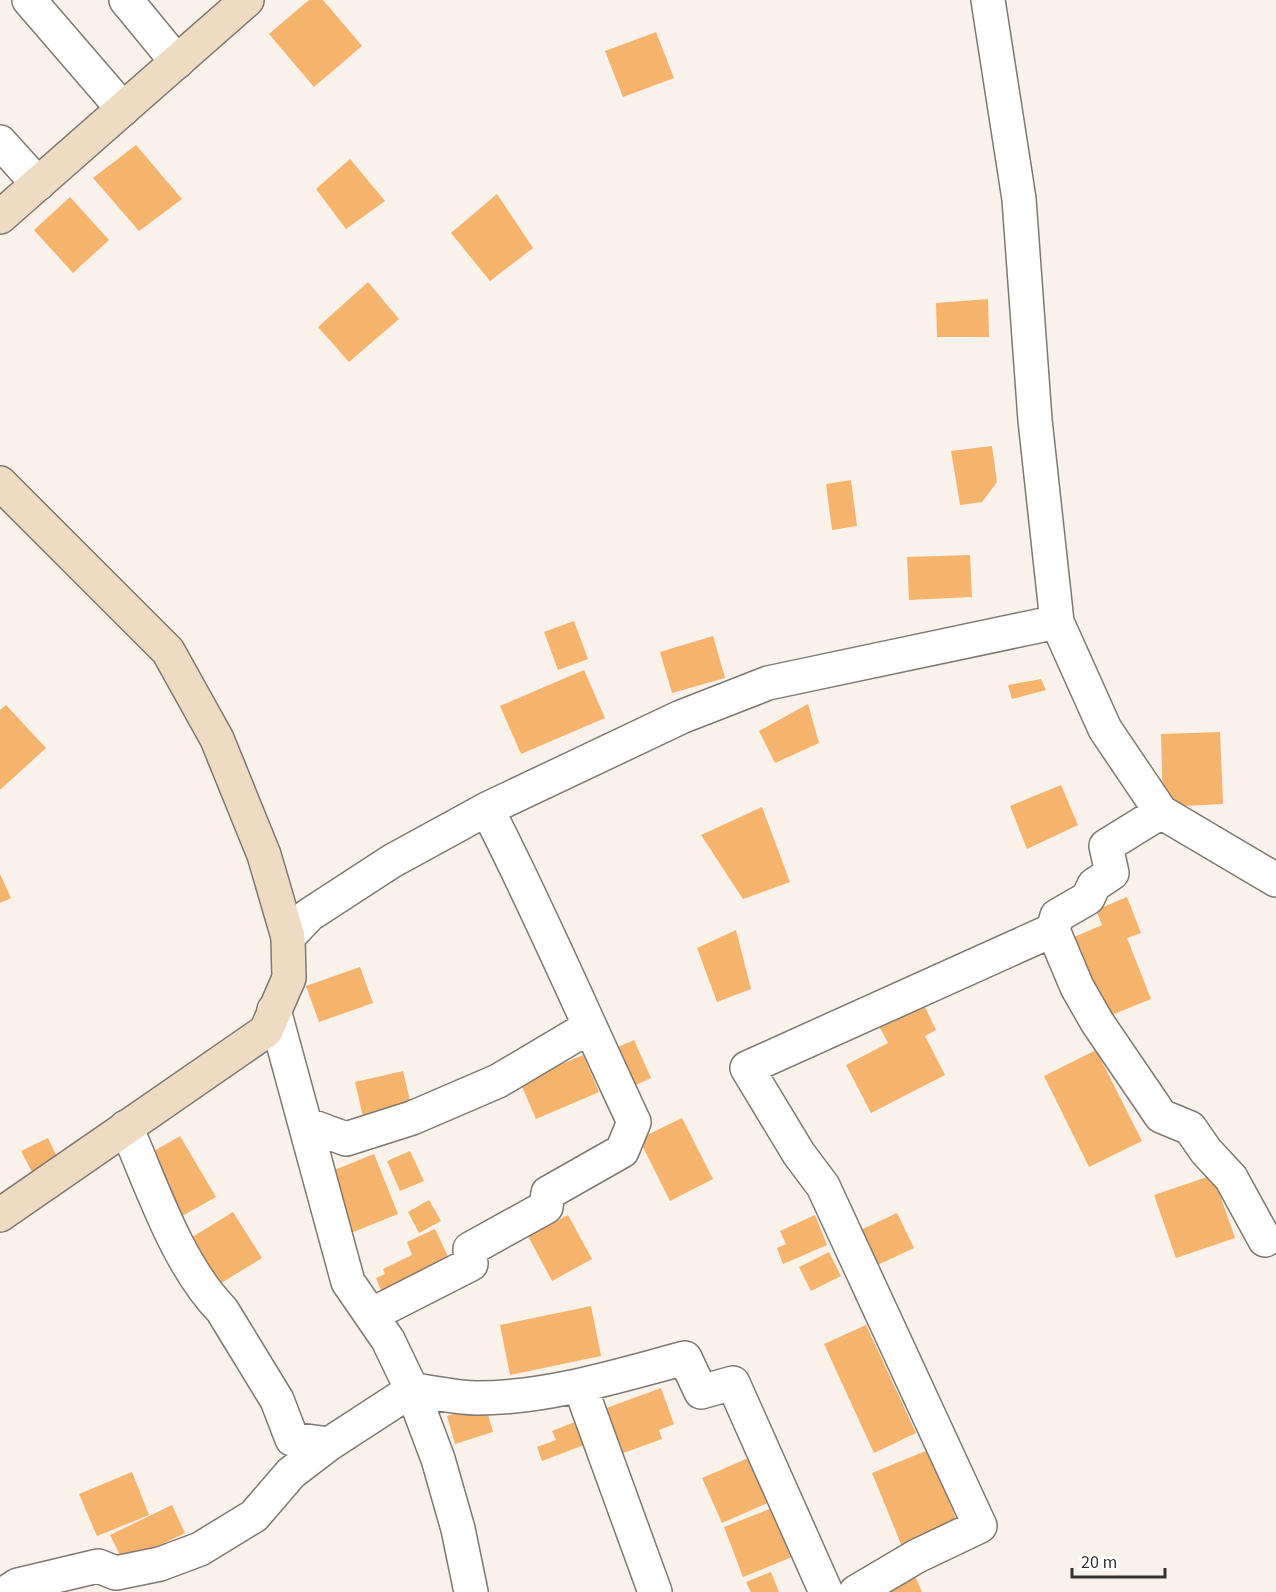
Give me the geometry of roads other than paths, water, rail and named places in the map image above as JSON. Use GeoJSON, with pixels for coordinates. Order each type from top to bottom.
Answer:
{"type":"FeatureCollection","features":[{"type":"Feature","properties":{"kind":"main road"},"geometry":{"type":"LineString","coordinates":[[0,218],[247,0]]}},
{"type":"Feature","properties":{"kind":"main road"},"geometry":{"type":"LineString","coordinates":[[0,483],[168,651],[217,739],[264,855],[288,937],[289,978],[266,1031],[0,1215]]}},
{"type":"Feature","properties":{"kind":"street"},"geometry":{"type":"LineString","coordinates":[[29,0],[123,109]]}},
{"type":"Feature","properties":{"kind":"street"},"geometry":{"type":"LineString","coordinates":[[126,0],[177,62]]}},
{"type":"Feature","properties":{"kind":"street"},"geometry":{"type":"LineString","coordinates":[[988,0],[1019,200],[1035,420],[1057,622],[1105,729],[1161,812],[1276,880]]}},
{"type":"Feature","properties":{"kind":"street"},"geometry":{"type":"LineString","coordinates":[[0,142],[38,184]]}},
{"type":"Feature","properties":{"kind":"street"},"geometry":{"type":"LineString","coordinates":[[288,937],[309,915],[373,873],[487,809],[681,717],[768,683],[1057,622]]}},
{"type":"Feature","properties":{"kind":"street"},"geometry":{"type":"LineString","coordinates":[[371,1315],[471,1264],[470,1249],[546,1207],[548,1193],[622,1151],[634,1122],[589,1027],[536,904],[487,809]]}},
{"type":"Feature","properties":{"kind":"street"},"geometry":{"type":"LineString","coordinates":[[1161,812],[1106,846],[1112,873],[1094,885],[1088,898],[1057,916],[1053,930],[1077,987],[1143,1090],[1161,1116],[1190,1128],[1206,1151],[1231,1178],[1265,1240]]}},
{"type":"Feature","properties":{"kind":"street"},"geometry":{"type":"LineString","coordinates":[[856,1592],[917,1556],[980,1526],[823,1186],[799,1154],[747,1068],[1053,930]]}},
{"type":"Feature","properties":{"kind":"street"},"geometry":{"type":"LineString","coordinates":[[274,1010],[348,1282],[388,1340],[412,1390],[438,1459],[458,1530],[471,1592]]}},
{"type":"Feature","properties":{"kind":"street"},"geometry":{"type":"LineString","coordinates":[[306,1124],[346,1139],[412,1118],[498,1081],[589,1027]]}},
{"type":"Feature","properties":{"kind":"street"},"geometry":{"type":"LineString","coordinates":[[126,1127],[181,1250],[210,1298],[222,1310],[277,1400],[292,1439],[329,1444]]}},
{"type":"Feature","properties":{"kind":"street"},"geometry":{"type":"LineString","coordinates":[[7,1592],[18,1585],[98,1566],[116,1573],[160,1564],[200,1549],[254,1516],[291,1473],[329,1444],[412,1390],[476,1398],[580,1386],[685,1358],[701,1392],[733,1383],[826,1592]]}},
{"type":"Feature","properties":{"kind":"street"},"geometry":{"type":"LineString","coordinates":[[580,1386],[655,1592]]}}]}
